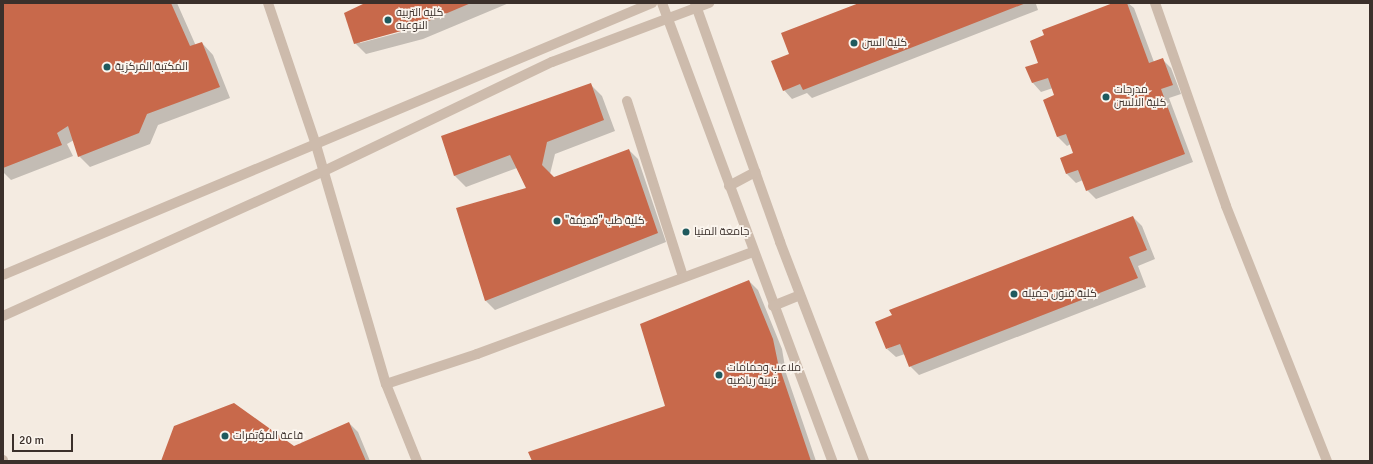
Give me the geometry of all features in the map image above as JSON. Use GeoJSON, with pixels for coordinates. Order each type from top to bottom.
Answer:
{"type":"FeatureCollection","features":[{"type":"Feature","properties":{"kind":"lane"},"geometry":{"type":"LineString","coordinates":[[268,3],[316,145],[386,384],[417,461]]}},
{"type":"Feature","properties":{"kind":"lane"},"geometry":{"type":"LineString","coordinates":[[3,275],[652,3]]}},
{"type":"Feature","properties":{"kind":"lane"},"geometry":{"type":"LineString","coordinates":[[662,3],[773,306],[832,461]]}},
{"type":"Feature","properties":{"kind":"lane"},"geometry":{"type":"LineString","coordinates":[[3,316],[324,172],[552,62],[668,18],[696,5],[709,3]]}},
{"type":"Feature","properties":{"kind":"lane"},"geometry":{"type":"LineString","coordinates":[[1155,3],[1226,206],[1327,461]]}},
{"type":"Feature","properties":{"kind":"lane"},"geometry":{"type":"LineString","coordinates":[[696,5],[800,295],[864,461]]}},
{"type":"Feature","properties":{"kind":"lane"},"geometry":{"type":"LineString","coordinates":[[627,101],[684,276]]}},
{"type":"Feature","properties":{"kind":"lane"},"geometry":{"type":"LineString","coordinates":[[729,186],[755,172]]}},
{"type":"Feature","properties":{"kind":"lane"},"geometry":{"type":"LineString","coordinates":[[386,384],[477,354],[684,276],[753,252]]}},
{"type":"Feature","properties":{"kind":"lane"},"geometry":{"type":"LineString","coordinates":[[773,306],[800,295]]}},
{"type":"Feature","properties":{"kind":"building","name":"المكتبة المركزية"},"geometry":{"type":"Polygon","coordinates":[[[3,3],[171,3],[190,46],[202,42],[220,87],[147,114],[139,133],[78,157],[68,126],[57,133],[62,145],[3,168],[3,3]]]}},
{"type":"Feature","properties":{"kind":"building","name":"كليه التربيه النوعيه"},"geometry":{"type":"Polygon","coordinates":[[[365,3],[471,3],[412,28],[354,44],[344,13],[365,3]]]}},
{"type":"Feature","properties":{"kind":"building","name":"كلية السن"},"geometry":{"type":"Polygon","coordinates":[[[859,3],[1026,3],[803,90],[800,84],[783,91],[771,61],[789,54],[781,33],[859,3]]]}},
{"type":"Feature","properties":{"kind":"building","name":"مدرجات كلية الالسن"},"geometry":{"type":"Polygon","coordinates":[[[1113,3],[1127,3],[1149,63],[1163,58],[1173,85],[1161,89],[1185,154],[1086,191],[1078,170],[1066,174],[1060,158],[1073,153],[1066,134],[1057,137],[1043,100],[1054,95],[1048,78],[1032,83],[1025,67],[1038,63],[1030,41],[1044,35],[1042,30],[1113,3]]]}},
{"type":"Feature","properties":{"kind":"building","name":"\"كلية طب \"قديمة"},"geometry":{"type":"Polygon","coordinates":[[[591,83],[604,120],[547,142],[542,165],[554,177],[629,149],[658,233],[485,301],[456,208],[526,188],[510,155],[454,176],[441,136],[591,83]]]}},
{"type":"Feature","properties":{"kind":"building","name":"كلية فنون جميله"},"geometry":{"type":"Polygon","coordinates":[[[1133,216],[1147,250],[1129,257],[1138,278],[909,367],[900,344],[886,349],[875,322],[892,315],[889,310],[1133,216]]]}},
{"type":"Feature","properties":{"kind":"building","name":"ملاعب وحمامات تربية رياضيه"},"geometry":{"type":"Polygon","coordinates":[[[749,280],[773,339],[778,363],[811,461],[532,461],[528,452],[665,406],[640,324],[749,280]]]}},
{"type":"Feature","properties":{"kind":"building","name":"قاعة المؤتمرات"},"geometry":{"type":"Polygon","coordinates":[[[234,403],[294,446],[349,422],[366,461],[161,461],[174,426],[234,403]]]}},
{"type":"Feature","properties":{"kind":"place","name":"كليه التربيه النوعيه"},"geometry":{"type":"Point","coordinates":[388,20]}},
{"type":"Feature","properties":{"kind":"place","name":"كلية السن"},"geometry":{"type":"Point","coordinates":[854,43]}},
{"type":"Feature","properties":{"kind":"place","name":"المكتبة المركزية"},"geometry":{"type":"Point","coordinates":[107,67]}},
{"type":"Feature","properties":{"kind":"place","name":"مدرجات كلية الالسن"},"geometry":{"type":"Point","coordinates":[1106,97]}},
{"type":"Feature","properties":{"kind":"place","name":"\"كلية طب \"قديمة"},"geometry":{"type":"Point","coordinates":[557,221]}},
{"type":"Feature","properties":{"kind":"place","name":"جامعة المنيا"},"geometry":{"type":"Point","coordinates":[686,232]}},
{"type":"Feature","properties":{"kind":"place","name":"كلية فنون جميله"},"geometry":{"type":"Point","coordinates":[1014,294]}},
{"type":"Feature","properties":{"kind":"place","name":"ملاعب وحمامات تربية رياضيه"},"geometry":{"type":"Point","coordinates":[719,375]}},
{"type":"Feature","properties":{"kind":"place","name":"قاعة المؤتمرات"},"geometry":{"type":"Point","coordinates":[225,436]}}]}
